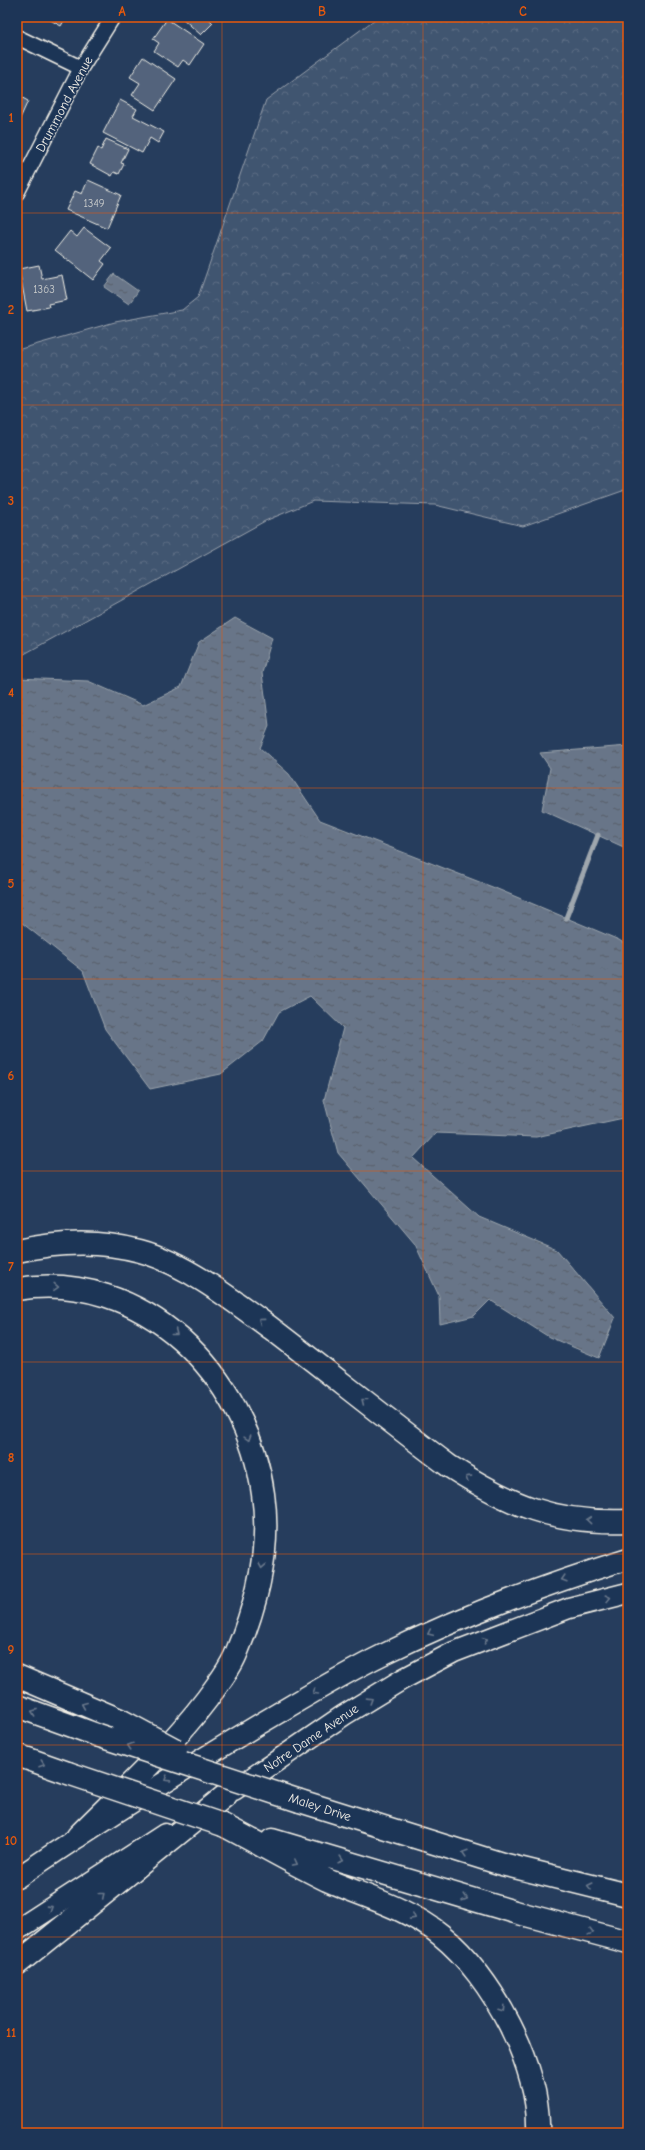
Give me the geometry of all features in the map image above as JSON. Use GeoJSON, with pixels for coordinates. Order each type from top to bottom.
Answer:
{"type":"FeatureCollection","features":[{"type":"Feature","properties":{"kind":"highway"},"geometry":{"type":"LineString","coordinates":[[17,1251],[59,1244],[104,1244],[141,1251],[177,1266],[237,1303],[449,1466],[486,1490],[524,1508],[560,1518],[609,1522],[628,1521]]}},
{"type":"Feature","properties":{"kind":"highway"},"geometry":{"type":"LineString","coordinates":[[17,1289],[51,1287],[70,1288],[117,1299],[161,1322],[187,1342],[212,1370],[232,1401],[244,1427],[263,1493],[266,1527],[263,1560],[257,1595],[235,1657],[219,1682],[192,1718],[78,1836]]}},
{"type":"Feature","properties":{"kind":"highway"},"geometry":{"type":"LineString","coordinates":[[17,1676],[120,1720],[224,1785],[17,1964]]}},
{"type":"Feature","properties":{"kind":"highway","name":"Maley Drive"},"geometry":{"type":"LineString","coordinates":[[17,1706],[97,1735],[224,1785],[300,1801],[502,1864],[628,1895]]}},
{"type":"Feature","properties":{"kind":"highway"},"geometry":{"type":"LineString","coordinates":[[17,1755],[223,1825],[515,1912],[628,1942]]}},
{"type":"Feature","properties":{"kind":"highway"},"geometry":{"type":"LineString","coordinates":[[223,1825],[327,1880],[415,1917],[441,1935],[465,1959],[488,1988],[506,2015],[524,2058],[533,2093],[538,2133]]}},
{"type":"Feature","properties":{"kind":"main road"},"geometry":{"type":"LineString","coordinates":[[17,1878],[78,1836],[177,1772],[324,1686],[382,1655],[439,1629],[558,1581],[628,1559]]}},
{"type":"Feature","properties":{"kind":"main road","name":"Notre Dame Avenue"},"geometry":{"type":"LineString","coordinates":[[17,1930],[224,1785],[403,1679],[454,1652],[569,1608],[628,1593]]}},
{"type":"Feature","properties":{"kind":"street","name":"Drummond Avenue"},"geometry":{"type":"LineString","coordinates":[[17,193],[81,68],[113,17]]}},
{"type":"Feature","properties":{"kind":"street"},"geometry":{"type":"LineString","coordinates":[[17,37],[81,68]]}},
{"type":"Feature","properties":{"kind":"green space"},"geometry":{"type":"Polygon","coordinates":[[[378,17],[628,17],[628,489],[523,526],[435,505],[313,501],[265,521],[17,658],[17,350],[115,322],[182,310],[198,297],[266,100],[378,17]]]}},
{"type":"Feature","properties":{"kind":"water"},"geometry":{"type":"Polygon","coordinates":[[[114,274],[138,291],[129,304],[104,287],[114,274]]]}},
{"type":"Feature","properties":{"kind":"water"},"geometry":{"type":"Polygon","coordinates":[[[235,618],[272,638],[262,673],[269,726],[260,748],[289,774],[320,820],[495,888],[619,940],[628,946],[628,1117],[536,1137],[436,1133],[413,1158],[479,1217],[557,1250],[615,1318],[599,1358],[549,1337],[490,1300],[474,1316],[440,1324],[439,1296],[415,1244],[338,1153],[324,1100],[343,1028],[310,996],[279,1012],[263,1041],[221,1074],[150,1089],[105,1029],[83,971],[17,919],[17,678],[88,681],[143,705],[181,687],[199,642],[235,618]]]}},
{"type":"Feature","properties":{"kind":"water"},"geometry":{"type":"Polygon","coordinates":[[[628,746],[628,849],[542,810],[550,768],[540,753],[628,746]]]}},
{"type":"Feature","properties":{"kind":"building"},"geometry":{"type":"Polygon","coordinates":[[[45,17],[66,17],[61,26],[45,17]]]}},
{"type":"Feature","properties":{"kind":"building"},"geometry":{"type":"Polygon","coordinates":[[[181,17],[207,17],[213,23],[201,35],[181,17]]]}},
{"type":"Feature","properties":{"kind":"building"},"geometry":{"type":"Polygon","coordinates":[[[167,19],[204,44],[190,65],[183,60],[178,67],[154,51],[159,43],[153,39],[167,19]]]}},
{"type":"Feature","properties":{"kind":"building"},"geometry":{"type":"Polygon","coordinates":[[[143,57],[176,79],[155,110],[132,95],[140,83],[130,77],[143,57]]]}},
{"type":"Feature","properties":{"kind":"building"},"geometry":{"type":"Polygon","coordinates":[[[17,95],[28,101],[18,123],[17,123],[17,95]]]}},
{"type":"Feature","properties":{"kind":"building"},"geometry":{"type":"Polygon","coordinates":[[[120,100],[137,109],[133,116],[164,132],[158,143],[150,138],[142,153],[103,133],[120,100]]]}},
{"type":"Feature","properties":{"kind":"building"},"geometry":{"type":"Polygon","coordinates":[[[106,139],[128,149],[121,163],[124,164],[119,174],[114,172],[112,176],[90,164],[98,148],[101,150],[106,139]]]}},
{"type":"Feature","properties":{"kind":"building"},"geometry":{"type":"Polygon","coordinates":[[[88,180],[121,195],[107,228],[66,210],[75,191],[82,194],[88,180]]]}},
{"type":"Feature","properties":{"kind":"building"},"geometry":{"type":"Polygon","coordinates":[[[84,228],[111,248],[101,261],[105,264],[93,280],[55,250],[70,231],[77,237],[84,228]]]}},
{"type":"Feature","properties":{"kind":"building"},"geometry":{"type":"Polygon","coordinates":[[[39,265],[42,279],[62,275],[67,300],[48,304],[49,307],[27,311],[19,269],[39,265]]]}},
{"type":"Feature","properties":{"kind":"waterway"},"geometry":{"type":"LineString","coordinates":[[566,918],[598,835]]}}]}
